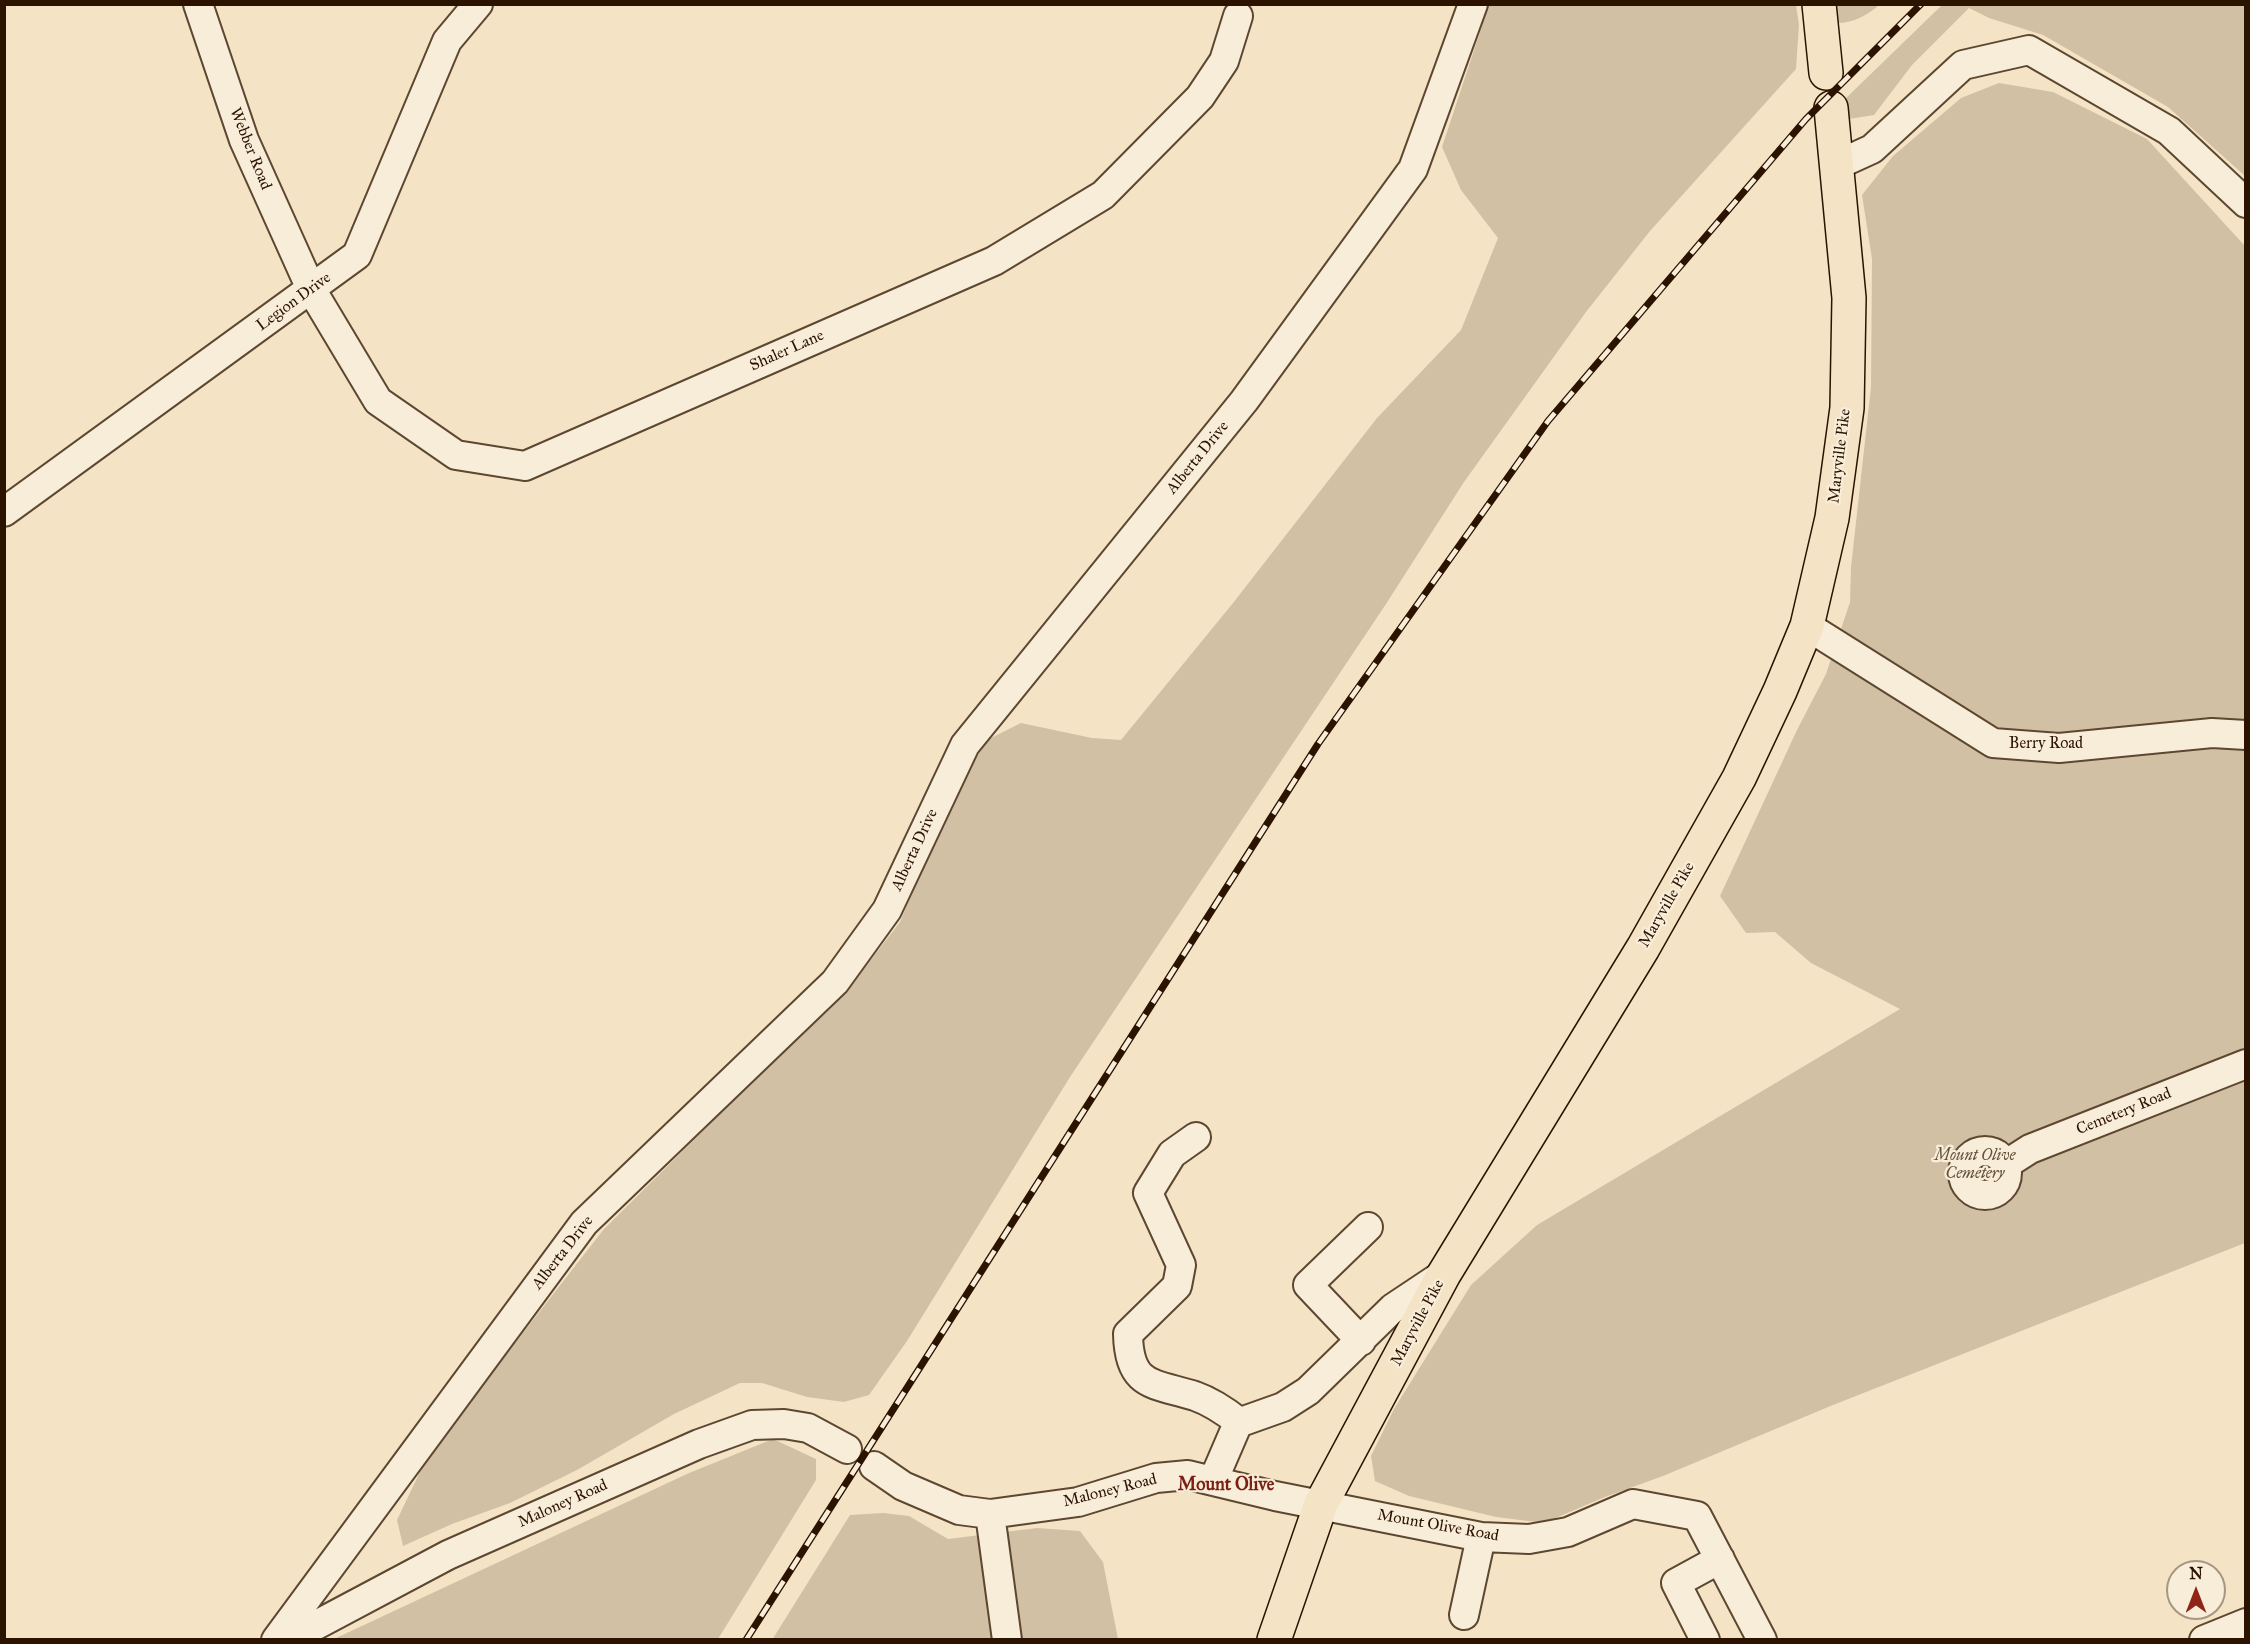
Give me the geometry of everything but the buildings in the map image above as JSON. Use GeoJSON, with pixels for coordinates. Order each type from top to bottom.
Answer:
{"type":"FeatureCollection","features":[{"type":"Feature","properties":{"kind":"main road"},"geometry":{"type":"LineString","coordinates":[[1819,4],[1826,73]]}},
{"type":"Feature","properties":{"kind":"main road","name":"Maryville Pike"},"geometry":{"type":"LineString","coordinates":[[1274,1640],[1321,1504],[1444,1274],[1643,948],[1738,778],[1780,692],[1807,626],[1832,519],[1847,408],[1849,298],[1831,108]]}},
{"type":"Feature","properties":{"kind":"street","name":"Webber Road"},"geometry":{"type":"LineString","coordinates":[[198,4],[244,140],[311,289]]}},
{"type":"Feature","properties":{"kind":"street","name":"Legion Drive"},"geometry":{"type":"LineString","coordinates":[[4,513],[357,255],[447,41],[478,4]]}},
{"type":"Feature","properties":{"kind":"street","name":"Alberta Drive"},"geometry":{"type":"LineString","coordinates":[[276,1640],[584,1223],[835,982],[887,910],[964,745],[1244,401],[1413,169],[1473,4]]}},
{"type":"Feature","properties":{"kind":"street","name":"Shaler Lane"},"geometry":{"type":"LineString","coordinates":[[311,289],[378,401],[456,455],[525,466],[994,261],[1103,195],[1200,97],[1224,61],[1238,16]]}},
{"type":"Feature","properties":{"kind":"street"},"geometry":{"type":"LineString","coordinates":[[1837,165],[1872,149],[1963,65],[2029,50],[2169,131],[2246,203]]}},
{"type":"Feature","properties":{"kind":"street","name":"Berry Road"},"geometry":{"type":"LineString","coordinates":[[1807,626],[1993,743],[2060,748],[2212,733],[2246,735]]}},
{"type":"Feature","properties":{"kind":"street","name":"Cemetery Road"},"geometry":{"type":"LineString","coordinates":[[2246,1064],[2030,1149],[2006,1165],[2036,1161],[2246,1078]]}},
{"type":"Feature","properties":{"kind":"street"},"geometry":{"type":"LineString","coordinates":[[1196,1137],[1172,1154],[1148,1193],[1181,1265],[1177,1286],[1128,1334],[1128,1351],[1139,1374],[1152,1385],[1195,1396],[1218,1406],[1239,1422]]}},
{"type":"Feature","properties":{"kind":"street"},"geometry":{"type":"LineString","coordinates":[[1361,1341],[1308,1285],[1368,1227]]}},
{"type":"Feature","properties":{"kind":"street"},"geometry":{"type":"LineString","coordinates":[[1214,1481],[1239,1422],[1282,1407],[1308,1391],[1393,1308],[1444,1274]]}},
{"type":"Feature","properties":{"kind":"street","name":"Maloney Road"},"geometry":{"type":"LineString","coordinates":[[288,1640],[448,1555],[699,1444],[752,1425],[783,1424],[808,1428],[848,1449]]}},
{"type":"Feature","properties":{"kind":"street","name":"Maloney Road"},"geometry":{"type":"LineString","coordinates":[[874,1466],[903,1486],[959,1510],[990,1514],[1078,1502],[1156,1478],[1188,1475],[1321,1504]]}},
{"type":"Feature","properties":{"kind":"street","name":"Mount Olive Road"},"geometry":{"type":"LineString","coordinates":[[1321,1504],[1481,1537],[1529,1539],[1568,1532],[1633,1504],[1697,1516],[1762,1640]]}},
{"type":"Feature","properties":{"kind":"street"},"geometry":{"type":"LineString","coordinates":[[990,1514],[1007,1640]]}},
{"type":"Feature","properties":{"kind":"street"},"geometry":{"type":"LineString","coordinates":[[1464,1615],[1481,1537]]}},
{"type":"Feature","properties":{"kind":"street"},"geometry":{"type":"LineString","coordinates":[[1704,1640],[1676,1583],[1720,1559]]}},
{"type":"Feature","properties":{"kind":"street"},"geometry":{"type":"LineString","coordinates":[[2204,1640],[2246,1623]]}},
{"type":"Feature","properties":{"kind":"green space"},"geometry":{"type":"Polygon","coordinates":[[[1836,4],[1879,5],[1860,18],[1838,23],[1836,4]]]}},
{"type":"Feature","properties":{"kind":"green space"},"geometry":{"type":"Polygon","coordinates":[[[1489,5],[1796,5],[1799,25],[1796,69],[1650,231],[1586,312],[1464,482],[1386,604],[1070,1077],[907,1341],[869,1395],[844,1402],[807,1397],[762,1383],[740,1383],[674,1414],[577,1470],[510,1503],[452,1524],[403,1546],[397,1520],[429,1453],[604,1229],[855,980],[900,922],[957,789],[987,740],[1021,723],[1092,738],[1121,740],[1233,603],[1377,418],[1461,330],[1498,238],[1461,190],[1442,147],[1489,5]]]}},
{"type":"Feature","properties":{"kind":"green space"},"geometry":{"type":"Polygon","coordinates":[[[1942,5],[2245,5],[2245,176],[2168,107],[2043,35],[1989,18],[1969,8],[1912,65],[1874,115],[1849,119],[1845,99],[1942,5]]]}},
{"type":"Feature","properties":{"kind":"green space","name":"Mount Olive Cemetery"},"geometry":{"type":"Polygon","coordinates":[[[1999,83],[2053,92],[2147,139],[2245,246],[2245,1243],[1833,1405],[1544,1523],[1496,1517],[1409,1496],[1375,1481],[1371,1456],[1394,1409],[1471,1285],[1537,1225],[1900,1009],[1811,963],[1775,932],[1746,933],[1720,896],[1797,730],[1826,674],[1850,602],[1851,567],[1871,387],[1872,259],[1862,195],[1893,156],[1961,98],[1999,83]]]}},
{"type":"Feature","properties":{"kind":"green space"},"geometry":{"type":"Polygon","coordinates":[[[773,1439],[816,1459],[816,1480],[718,1639],[334,1639],[689,1473],[773,1439]]]}},
{"type":"Feature","properties":{"kind":"green space"},"geometry":{"type":"Polygon","coordinates":[[[883,1513],[909,1516],[948,1539],[1037,1528],[1080,1531],[1103,1562],[1118,1639],[772,1640],[850,1515],[883,1513]]]}},
{"type":"Feature","properties":{"kind":"railway"},"geometry":{"type":"LineString","coordinates":[[746,1640],[1318,744],[1548,421],[1806,119],[1921,4]]}},
{"type":"Feature","properties":{"kind":"district","name":"Mount Olive"},"geometry":{"type":"Point","coordinates":[1226,1486]}}]}
